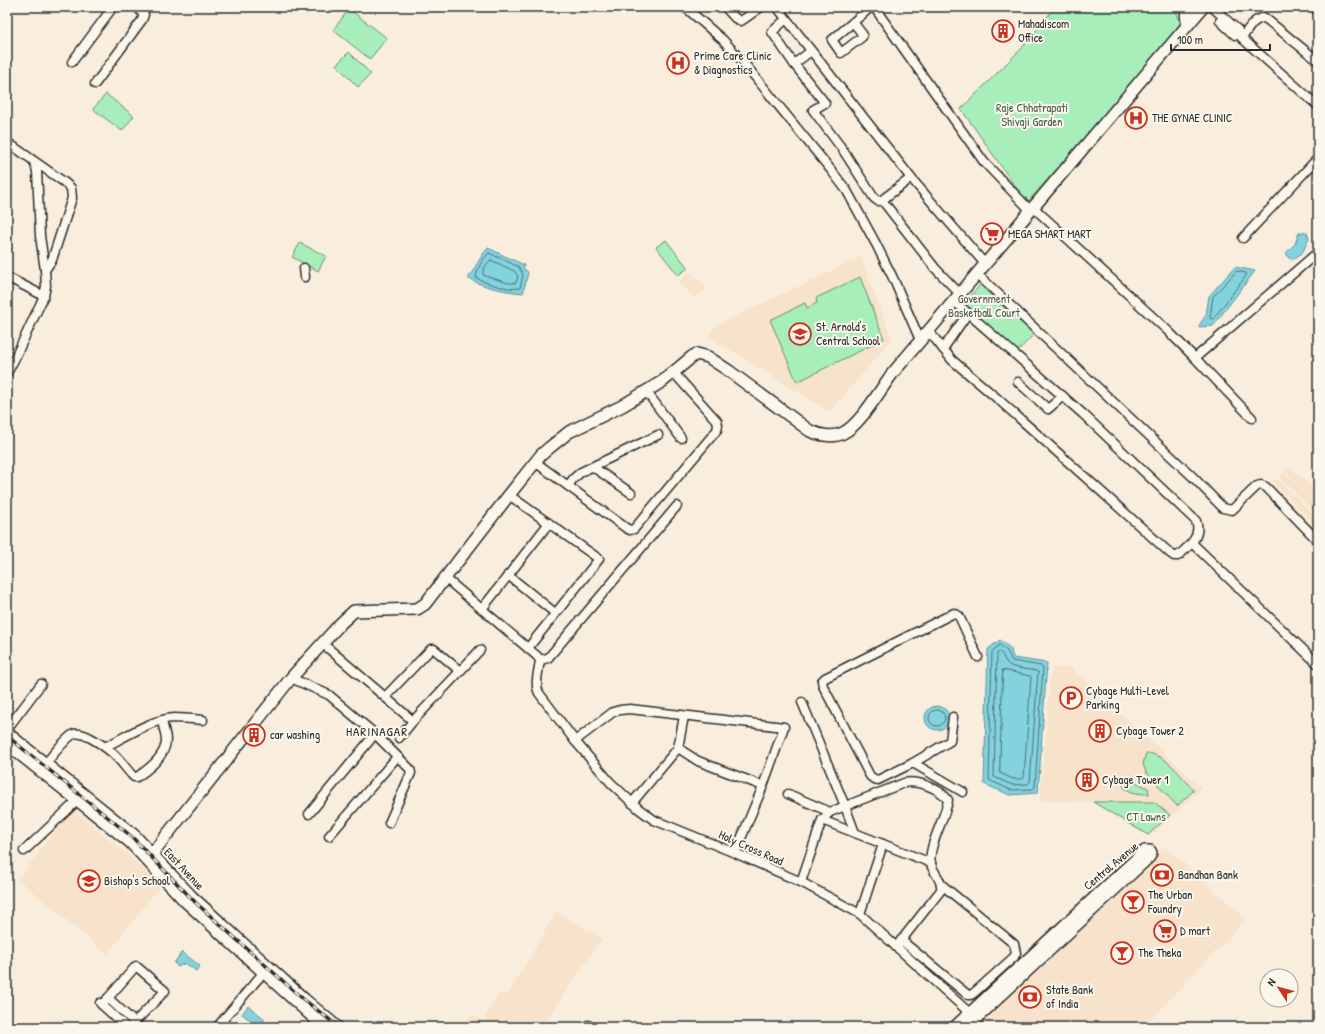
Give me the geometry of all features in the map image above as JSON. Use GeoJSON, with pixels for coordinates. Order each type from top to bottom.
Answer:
{"type":"FeatureCollection","features":[{"type":"Feature","properties":{"kind":"street"},"geometry":{"type":"LineString","coordinates":[[72,62],[112,7]]}},
{"type":"Feature","properties":{"kind":"street"},"geometry":{"type":"LineString","coordinates":[[95,84],[142,20],[144,15],[137,7]]}},
{"type":"Feature","properties":{"kind":"street"},"geometry":{"type":"LineString","coordinates":[[685,7],[723,40],[743,62],[847,191],[893,278],[920,340]]}},
{"type":"Feature","properties":{"kind":"street"},"geometry":{"type":"LineString","coordinates":[[725,7],[735,18],[740,21],[757,8]]}},
{"type":"Feature","properties":{"kind":"street"},"geometry":{"type":"LineString","coordinates":[[777,7],[910,178],[985,264]]}},
{"type":"Feature","properties":{"kind":"street"},"geometry":{"type":"LineString","coordinates":[[853,22],[871,7]]}},
{"type":"Feature","properties":{"kind":"street"},"geometry":{"type":"LineString","coordinates":[[874,7],[984,162],[1032,209],[1135,299],[1195,358],[1252,418]]}},
{"type":"Feature","properties":{"kind":"street"},"geometry":{"type":"LineString","coordinates":[[1186,7],[1187,26]]}},
{"type":"Feature","properties":{"kind":"street"},"geometry":{"type":"LineString","coordinates":[[150,857],[291,678],[341,623],[354,611],[417,609],[422,607],[535,462],[549,448],[569,432],[622,406],[674,373],[693,356],[701,354],[729,371],[810,431],[822,435],[834,435],[841,434],[850,429],[920,340],[1203,7],[1235,36],[1240,36]]}},
{"type":"Feature","properties":{"kind":"street"},"geometry":{"type":"LineString","coordinates":[[1212,7],[1238,30],[1240,36],[1318,106]]}},
{"type":"Feature","properties":{"kind":"street"},"geometry":{"type":"LineString","coordinates":[[1314,7],[1318,11]]}},
{"type":"Feature","properties":{"kind":"street"},"geometry":{"type":"LineString","coordinates":[[1240,36],[1256,20],[1265,18],[1318,61]]}},
{"type":"Feature","properties":{"kind":"street"},"geometry":{"type":"LineString","coordinates":[[786,19],[772,32],[794,64],[825,103],[813,110],[843,150],[874,198],[878,201],[882,200],[910,178]]}},
{"type":"Feature","properties":{"kind":"street"},"geometry":{"type":"LineString","coordinates":[[794,64],[811,51]]}},
{"type":"Feature","properties":{"kind":"street"},"geometry":{"type":"LineString","coordinates":[[7,142],[71,188],[72,193],[68,214],[52,260],[45,270]]}},
{"type":"Feature","properties":{"kind":"street"},"geometry":{"type":"LineString","coordinates":[[1243,238],[1318,158]]}},
{"type":"Feature","properties":{"kind":"street"},"geometry":{"type":"LineString","coordinates":[[7,373],[44,296],[46,286],[40,236],[37,171],[34,162]]}},
{"type":"Feature","properties":{"kind":"street"},"geometry":{"type":"LineString","coordinates":[[882,200],[968,313],[1063,396],[1196,521],[1199,527],[1198,533],[1192,543],[1178,556],[1170,554],[952,360],[928,332]]}},
{"type":"Feature","properties":{"kind":"street"},"geometry":{"type":"LineString","coordinates":[[1195,358],[1318,252]]}},
{"type":"Feature","properties":{"kind":"street"},"geometry":{"type":"LineString","coordinates":[[304,268],[306,277]]}},
{"type":"Feature","properties":{"kind":"street"},"geometry":{"type":"LineString","coordinates":[[977,274],[1193,477],[1223,508],[1232,510],[1257,486],[1261,485],[1266,487],[1318,541]]}},
{"type":"Feature","properties":{"kind":"street"},"geometry":{"type":"LineString","coordinates":[[7,277],[44,296]]}},
{"type":"Feature","properties":{"kind":"street"},"geometry":{"type":"LineString","coordinates":[[943,349],[968,313]]}},
{"type":"Feature","properties":{"kind":"street"},"geometry":{"type":"LineString","coordinates":[[535,462],[626,528],[630,530],[634,529],[717,430],[717,421],[674,373]]}},
{"type":"Feature","properties":{"kind":"street"},"geometry":{"type":"LineString","coordinates":[[1018,382],[1048,409],[1063,396]]}},
{"type":"Feature","properties":{"kind":"street"},"geometry":{"type":"LineString","coordinates":[[646,391],[681,438]]}},
{"type":"Feature","properties":{"kind":"street"},"geometry":{"type":"LineString","coordinates":[[568,486],[576,476],[658,435]]}},
{"type":"Feature","properties":{"kind":"street"},"geometry":{"type":"LineString","coordinates":[[593,467],[632,493]]}},
{"type":"Feature","properties":{"kind":"street"},"geometry":{"type":"LineString","coordinates":[[509,495],[599,559],[528,648]]}},
{"type":"Feature","properties":{"kind":"street"},"geometry":{"type":"LineString","coordinates":[[444,578],[528,648],[540,660],[548,658],[677,506]]}},
{"type":"Feature","properties":{"kind":"street"},"geometry":{"type":"LineString","coordinates":[[482,609],[549,523]]}},
{"type":"Feature","properties":{"kind":"street"},"geometry":{"type":"LineString","coordinates":[[1192,543],[1318,664]]}},
{"type":"Feature","properties":{"kind":"street"},"geometry":{"type":"LineString","coordinates":[[508,575],[556,613]]}},
{"type":"Feature","properties":{"kind":"street"},"geometry":{"type":"LineString","coordinates":[[953,717],[950,741],[913,763],[878,780],[874,779],[870,776],[823,686],[822,681],[825,678],[954,614],[958,616],[978,657]]}},
{"type":"Feature","properties":{"kind":"street"},"geometry":{"type":"LineString","coordinates":[[322,643],[413,721]]}},
{"type":"Feature","properties":{"kind":"street"},"geometry":{"type":"LineString","coordinates":[[384,697],[431,649],[434,649],[460,671]]}},
{"type":"Feature","properties":{"kind":"street"},"geometry":{"type":"LineString","coordinates":[[399,738],[413,721],[480,650]]}},
{"type":"Feature","properties":{"kind":"street","name":"Holy Cross Road"},"geometry":{"type":"LineString","coordinates":[[540,660],[537,684],[539,693],[575,740],[611,783],[632,803],[654,820],[801,882],[860,914],[973,1015]]}},
{"type":"Feature","properties":{"kind":"street"},"geometry":{"type":"LineString","coordinates":[[291,678],[330,695],[375,734],[411,770],[390,823]]}},
{"type":"Feature","properties":{"kind":"street"},"geometry":{"type":"LineString","coordinates":[[7,729],[41,684]]}},
{"type":"Feature","properties":{"kind":"street"},"geometry":{"type":"LineString","coordinates":[[802,702],[855,833]]}},
{"type":"Feature","properties":{"kind":"street"},"geometry":{"type":"LineString","coordinates":[[575,740],[606,717],[620,710],[784,727],[763,786],[735,853]]}},
{"type":"Feature","properties":{"kind":"street"},"geometry":{"type":"LineString","coordinates":[[632,803],[678,748],[684,716]]}},
{"type":"Feature","properties":{"kind":"street"},"geometry":{"type":"LineString","coordinates":[[105,747],[140,729],[162,721],[174,718],[203,720]]}},
{"type":"Feature","properties":{"kind":"street"},"geometry":{"type":"LineString","coordinates":[[43,767],[68,739],[74,734],[80,734],[87,736],[111,751],[134,777],[137,777],[155,761],[164,750],[166,739],[162,721]]}},
{"type":"Feature","properties":{"kind":"street","name":"East Avenue"},"geometry":{"type":"LineString","coordinates":[[7,733],[78,800],[150,857],[305,1000],[338,1027]]}},
{"type":"Feature","properties":{"kind":"street"},"geometry":{"type":"LineString","coordinates":[[309,814],[375,734]]}},
{"type":"Feature","properties":{"kind":"street","name":"East Avenue"},"geometry":{"type":"LineString","coordinates":[[7,744],[43,767],[135,836],[186,901],[263,973],[324,1027]]}},
{"type":"Feature","properties":{"kind":"street"},"geometry":{"type":"LineString","coordinates":[[678,748],[698,761],[763,786]]}},
{"type":"Feature","properties":{"kind":"street"},"geometry":{"type":"LineString","coordinates":[[329,836],[397,757]]}},
{"type":"Feature","properties":{"kind":"street"},"geometry":{"type":"LineString","coordinates":[[913,763],[963,792]]}},
{"type":"Feature","properties":{"kind":"street"},"geometry":{"type":"LineString","coordinates":[[801,882],[822,820],[830,812],[904,783],[916,782],[942,793],[948,800],[932,851],[931,863],[942,886],[1014,944],[1016,953],[1014,957],[975,992],[968,995],[901,940]]}},
{"type":"Feature","properties":{"kind":"street"},"geometry":{"type":"LineString","coordinates":[[788,794],[830,812]]}},
{"type":"Feature","properties":{"kind":"street"},"geometry":{"type":"LineString","coordinates":[[24,851],[78,800]]}},
{"type":"Feature","properties":{"kind":"street"},"geometry":{"type":"LineString","coordinates":[[822,820],[931,863]]}},
{"type":"Feature","properties":{"kind":"street"},"geometry":{"type":"LineString","coordinates":[[860,914],[883,844]]}},
{"type":"Feature","properties":{"kind":"street","name":"Central Avenue"},"geometry":{"type":"LineString","coordinates":[[955,1027],[973,1015],[1090,906],[1145,851],[1150,850],[1151,854],[1149,857],[1090,906]]}},
{"type":"Feature","properties":{"kind":"street"},"geometry":{"type":"LineString","coordinates":[[896,947],[941,890],[942,886]]}},
{"type":"Feature","properties":{"kind":"street"},"geometry":{"type":"LineString","coordinates":[[108,998],[132,1025],[165,991],[136,966],[101,1004],[126,1027]]}},
{"type":"Feature","properties":{"kind":"street"},"geometry":{"type":"LineString","coordinates":[[217,1027],[263,973]]}},
{"type":"Feature","properties":{"kind":"street","name":"Central Avenue"},"geometry":{"type":"LineString","coordinates":[[967,1027],[973,1015]]}},
{"type":"Feature","properties":{"kind":"shaded area","name":"St. Arnold's Central School"},"geometry":{"type":"Polygon","coordinates":[[[861,257],[892,339],[830,412],[714,340],[710,336],[710,331],[721,323],[861,257]]]}},
{"type":"Feature","properties":{"kind":"shaded area"},"geometry":{"type":"Polygon","coordinates":[[[692,271],[707,289],[694,299],[679,281],[692,271]]]}},
{"type":"Feature","properties":{"kind":"shaded area"},"geometry":{"type":"Polygon","coordinates":[[[1290,466],[1318,494],[1318,516],[1279,477],[1284,472],[1311,499],[1285,471],[1290,466]]]}},
{"type":"Feature","properties":{"kind":"shaded area"},"geometry":{"type":"Polygon","coordinates":[[[1278,479],[1318,519],[1318,528],[1272,481],[1278,479]]]}},
{"type":"Feature","properties":{"kind":"shaded area"},"geometry":{"type":"Polygon","coordinates":[[[1272,484],[1318,530],[1318,535],[1270,486],[1272,484]]]}},
{"type":"Feature","properties":{"kind":"shaded area"},"geometry":{"type":"Polygon","coordinates":[[[1069,666],[1202,788],[1150,837],[1099,802],[1040,801],[1051,668],[1069,666]]]}},
{"type":"Feature","properties":{"kind":"shaded area","name":"Bishop's School"},"geometry":{"type":"Polygon","coordinates":[[[72,808],[162,884],[107,954],[16,878],[22,874],[72,808]]]}},
{"type":"Feature","properties":{"kind":"shaded area"},"geometry":{"type":"Polygon","coordinates":[[[1165,846],[1247,919],[1143,1027],[987,1027],[979,1019],[1165,846]]]}},
{"type":"Feature","properties":{"kind":"shaded area"},"geometry":{"type":"Polygon","coordinates":[[[556,912],[602,939],[542,1027],[464,1027],[471,1014],[483,1021],[500,992],[507,995],[556,912]]]}},
{"type":"Feature","properties":{"kind":"green space","name":"Raje Chhatrapati Shivaji Garden"},"geometry":{"type":"Polygon","coordinates":[[[1055,7],[1175,7],[1181,25],[1027,203],[961,109],[1022,48],[1055,7]]]}},
{"type":"Feature","properties":{"kind":"green space"},"geometry":{"type":"Polygon","coordinates":[[[349,9],[387,38],[370,59],[333,30],[349,9]]]}},
{"type":"Feature","properties":{"kind":"green space"},"geometry":{"type":"Polygon","coordinates":[[[349,52],[371,74],[358,87],[336,65],[349,52]]]}},
{"type":"Feature","properties":{"kind":"green space"},"geometry":{"type":"Polygon","coordinates":[[[106,94],[134,116],[122,131],[93,109],[106,94]]]}},
{"type":"Feature","properties":{"kind":"green space"},"geometry":{"type":"Polygon","coordinates":[[[666,240],[688,268],[678,275],[656,247],[666,240]]]}},
{"type":"Feature","properties":{"kind":"green space"},"geometry":{"type":"Polygon","coordinates":[[[300,243],[326,256],[318,271],[292,257],[300,243]]]}},
{"type":"Feature","properties":{"kind":"green space"},"geometry":{"type":"Polygon","coordinates":[[[860,277],[884,339],[797,382],[770,320],[805,303],[807,308],[817,303],[816,298],[860,277]]]}},
{"type":"Feature","properties":{"kind":"green space","name":"Government Basketball Court"},"geometry":{"type":"Polygon","coordinates":[[[980,285],[1034,334],[1018,351],[962,306],[980,285]]]}},
{"type":"Feature","properties":{"kind":"green space","name":"CT Lawns"},"geometry":{"type":"Polygon","coordinates":[[[1146,753],[1153,754],[1167,761],[1194,790],[1177,806],[1146,772],[1143,764],[1146,753]]]}},
{"type":"Feature","properties":{"kind":"green space","name":"CT Lawns"},"geometry":{"type":"Polygon","coordinates":[[[1123,779],[1131,780],[1148,788],[1149,794],[1136,793],[1124,788],[1123,779]]]}},
{"type":"Feature","properties":{"kind":"green space","name":"CT Lawns"},"geometry":{"type":"Polygon","coordinates":[[[1093,802],[1154,802],[1170,815],[1148,835],[1093,802]]]}},
{"type":"Feature","properties":{"kind":"water"},"geometry":{"type":"Polygon","coordinates":[[[1299,233],[1307,233],[1309,239],[1302,253],[1292,260],[1286,253],[1295,244],[1299,233]]]}},
{"type":"Feature","properties":{"kind":"water"},"geometry":{"type":"Polygon","coordinates":[[[488,248],[524,265],[524,270],[528,273],[523,293],[495,289],[469,279],[469,275],[488,248]]]}},
{"type":"Feature","properties":{"kind":"water"},"geometry":{"type":"Polygon","coordinates":[[[1235,267],[1255,271],[1213,326],[1198,327],[1206,315],[1209,296],[1235,267]]]}},
{"type":"Feature","properties":{"kind":"water"},"geometry":{"type":"Polygon","coordinates":[[[1000,640],[1011,649],[1013,658],[1047,663],[1038,793],[1010,795],[984,784],[988,649],[1000,640]]]}},
{"type":"Feature","properties":{"kind":"water"},"geometry":{"type":"Polygon","coordinates":[[[937,706],[942,707],[948,713],[948,723],[942,729],[937,730],[932,729],[926,723],[925,718],[926,713],[932,707],[937,706]]]}},
{"type":"Feature","properties":{"kind":"water"},"geometry":{"type":"Polygon","coordinates":[[[182,952],[200,966],[196,971],[185,963],[178,967],[174,963],[182,952]]]}},
{"type":"Feature","properties":{"kind":"water"},"geometry":{"type":"Polygon","coordinates":[[[248,1006],[265,1019],[259,1027],[242,1014],[248,1006]]]}},
{"type":"Feature","properties":{"kind":"railway"},"geometry":{"type":"LineString","coordinates":[[7,736],[131,836],[195,902],[303,999],[339,1027]]}},
{"type":"Feature","properties":{"kind":"place","name":"Mahadiscom Office"},"geometry":{"type":"Point","coordinates":[1003,31]}},
{"type":"Feature","properties":{"kind":"place","name":"Prime Care Clinic & Diagnostics"},"geometry":{"type":"Point","coordinates":[678,63]}},
{"type":"Feature","properties":{"kind":"place","name":"THE GYNAE CLINIC"},"geometry":{"type":"Point","coordinates":[1136,118]}},
{"type":"Feature","properties":{"kind":"place","name":"MEGA SMART MART"},"geometry":{"type":"Point","coordinates":[992,234]}},
{"type":"Feature","properties":{"kind":"place","name":"St. Arnold's Central School"},"geometry":{"type":"Point","coordinates":[800,334]}},
{"type":"Feature","properties":{"kind":"place","name":"Cybage Multi-Level Parking"},"geometry":{"type":"Point","coordinates":[1071,698]}},
{"type":"Feature","properties":{"kind":"place","name":"Cybage Tower 2"},"geometry":{"type":"Point","coordinates":[1100,731]}},
{"type":"Feature","properties":{"kind":"place","name":"car washing"},"geometry":{"type":"Point","coordinates":[254,735]}},
{"type":"Feature","properties":{"kind":"place","name":"Cybage Tower 1"},"geometry":{"type":"Point","coordinates":[1087,780]}},
{"type":"Feature","properties":{"kind":"place","name":"Bandhan Bank"},"geometry":{"type":"Point","coordinates":[1162,875]}},
{"type":"Feature","properties":{"kind":"place","name":"Bishop's School"},"geometry":{"type":"Point","coordinates":[89,881]}},
{"type":"Feature","properties":{"kind":"place","name":"The Urban Foundry"},"geometry":{"type":"Point","coordinates":[1133,902]}},
{"type":"Feature","properties":{"kind":"place","name":"D mart"},"geometry":{"type":"Point","coordinates":[1165,931]}},
{"type":"Feature","properties":{"kind":"place","name":"The Theka"},"geometry":{"type":"Point","coordinates":[1122,953]}},
{"type":"Feature","properties":{"kind":"place","name":"State Bank of India"},"geometry":{"type":"Point","coordinates":[1030,997]}},
{"type":"Feature","properties":{"kind":"district","name":"HARINAGAR"},"geometry":{"type":"Point","coordinates":[377,731]}}]}
